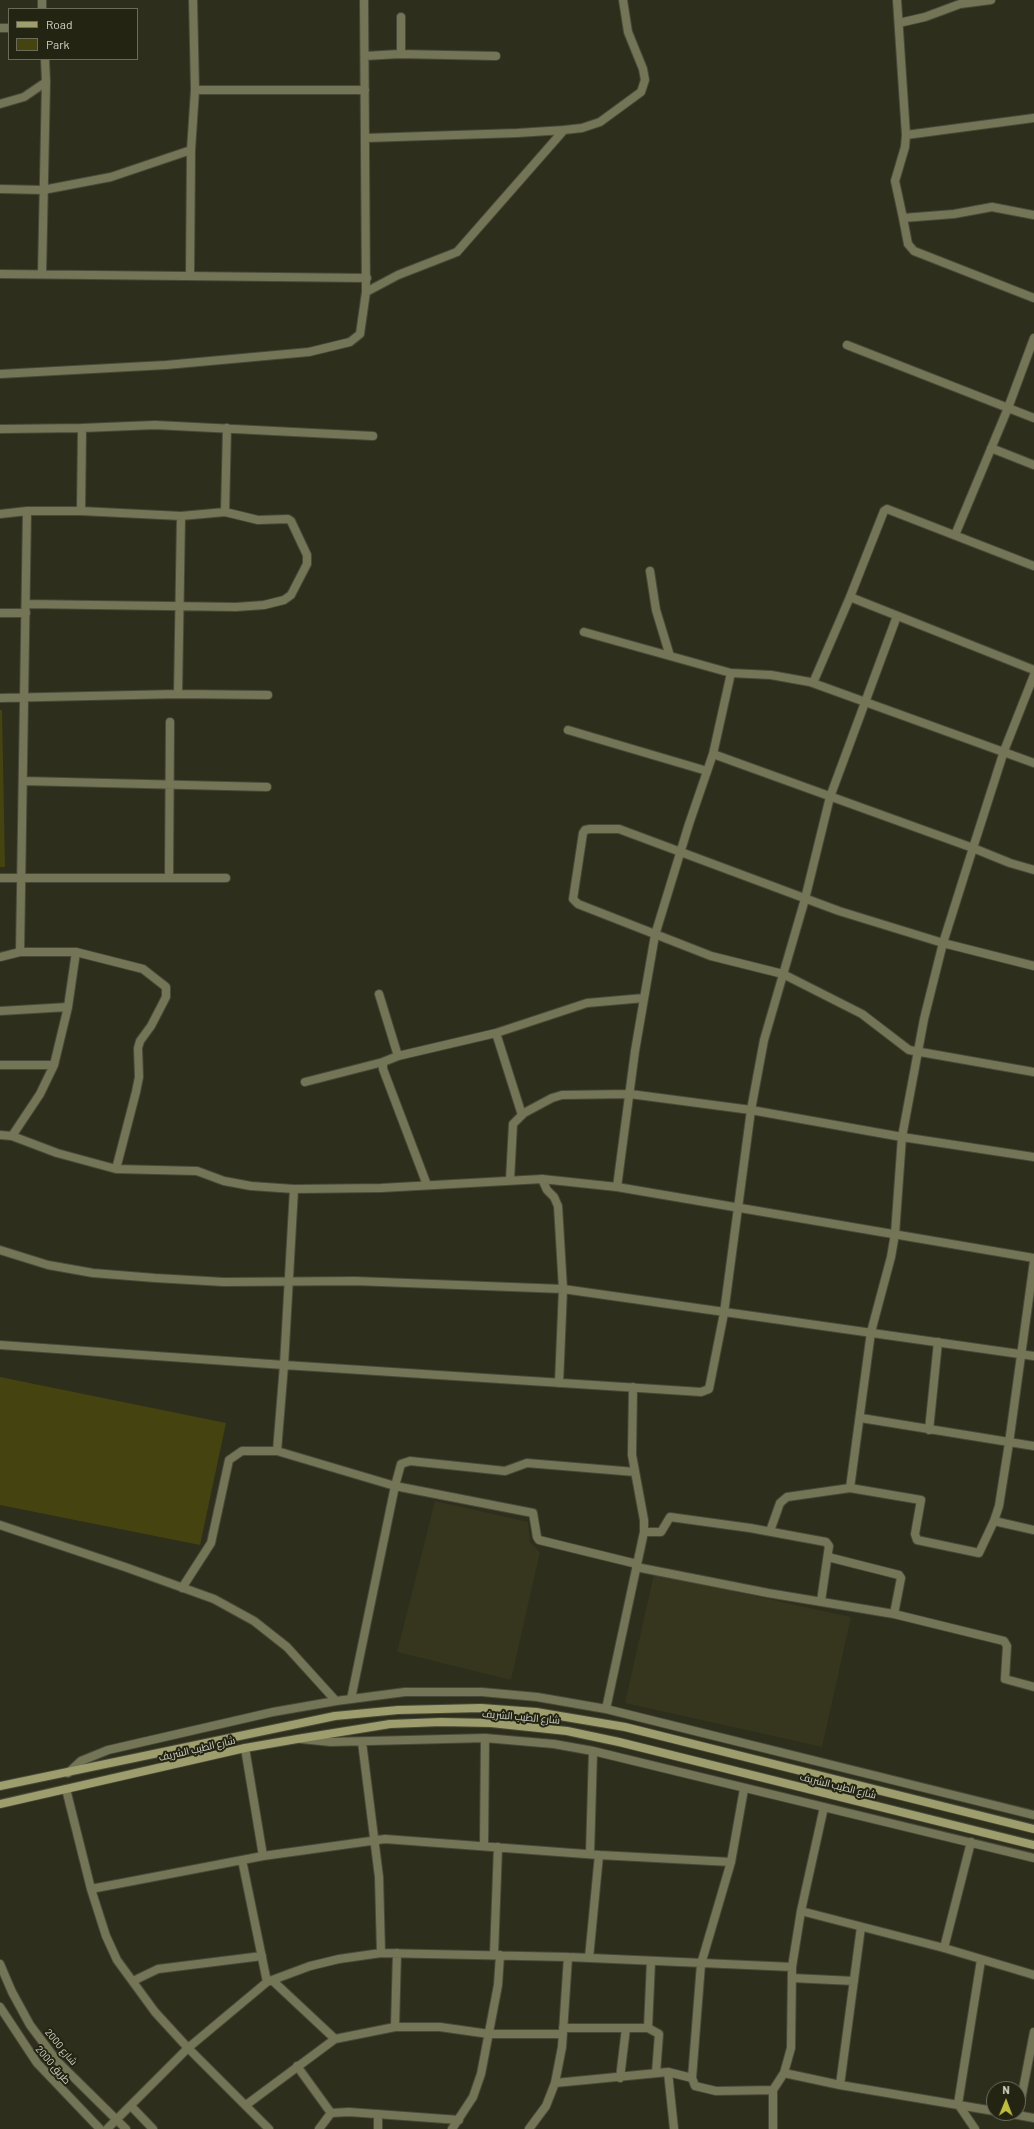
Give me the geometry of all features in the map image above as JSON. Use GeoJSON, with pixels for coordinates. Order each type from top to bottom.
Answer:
{"type":"FeatureCollection","features":[{"type":"Feature","properties":{"kind":"main road","name":"شارع الطيب الشريف"},"geometry":{"type":"LineString","coordinates":[[0,1786],[335,1716],[398,1710],[481,1708],[536,1712],[625,1727],[1034,1829]]}},
{"type":"Feature","properties":{"kind":"main road","name":"شارع الطيب الشريف"},"geometry":{"type":"LineString","coordinates":[[0,1804],[245,1748],[297,1739],[390,1724],[420,1722],[491,1723],[556,1730],[649,1749],[1034,1845]]}},
{"type":"Feature","properties":{"kind":"main road"},"geometry":{"type":"LineString","coordinates":[[0,1782],[16,1783]]}},
{"type":"Feature","properties":{"kind":"street"},"geometry":{"type":"LineString","coordinates":[[190,276],[191,150],[195,90],[193,0]]}},
{"type":"Feature","properties":{"kind":"street"},"geometry":{"type":"LineString","coordinates":[[0,374],[166,365],[309,352],[335,347],[350,342],[360,334],[367,278],[364,0]]}},
{"type":"Feature","properties":{"kind":"street"},"geometry":{"type":"LineString","coordinates":[[366,138],[564,130],[582,128],[600,122],[641,92],[644,75],[628,32],[623,0]]}},
{"type":"Feature","properties":{"kind":"street"},"geometry":{"type":"LineString","coordinates":[[897,0],[906,135],[905,147],[895,182],[908,244],[914,251],[1034,298]]}},
{"type":"Feature","properties":{"kind":"street"},"geometry":{"type":"LineString","coordinates":[[899,23],[925,17],[960,4],[991,0]]}},
{"type":"Feature","properties":{"kind":"street"},"geometry":{"type":"LineString","coordinates":[[401,17],[402,54]]}},
{"type":"Feature","properties":{"kind":"street"},"geometry":{"type":"LineString","coordinates":[[365,56],[402,54],[496,56]]}},
{"type":"Feature","properties":{"kind":"street"},"geometry":{"type":"LineString","coordinates":[[42,274],[46,82],[44,60]]}},
{"type":"Feature","properties":{"kind":"street"},"geometry":{"type":"LineString","coordinates":[[0,104],[24,97],[46,82]]}},
{"type":"Feature","properties":{"kind":"street"},"geometry":{"type":"LineString","coordinates":[[195,90],[366,90]]}},
{"type":"Feature","properties":{"kind":"street"},"geometry":{"type":"LineString","coordinates":[[906,135],[1034,118]]}},
{"type":"Feature","properties":{"kind":"street"},"geometry":{"type":"LineString","coordinates":[[366,292],[398,275],[449,256],[460,249],[564,130]]}},
{"type":"Feature","properties":{"kind":"street"},"geometry":{"type":"LineString","coordinates":[[0,189],[43,190],[111,177],[191,150]]}},
{"type":"Feature","properties":{"kind":"street"},"geometry":{"type":"LineString","coordinates":[[903,218],[954,214],[992,207],[1034,216]]}},
{"type":"Feature","properties":{"kind":"street"},"geometry":{"type":"LineString","coordinates":[[0,274],[367,278]]}},
{"type":"Feature","properties":{"kind":"street"},"geometry":{"type":"LineString","coordinates":[[956,535],[1008,408],[1034,338]]}},
{"type":"Feature","properties":{"kind":"street"},"geometry":{"type":"LineString","coordinates":[[847,345],[1034,418]]}},
{"type":"Feature","properties":{"kind":"street"},"geometry":{"type":"LineString","coordinates":[[0,429],[82,428],[141,424],[373,436]]}},
{"type":"Feature","properties":{"kind":"street"},"geometry":{"type":"LineString","coordinates":[[81,511],[82,428]]}},
{"type":"Feature","properties":{"kind":"street"},"geometry":{"type":"LineString","coordinates":[[225,512],[227,428]]}},
{"type":"Feature","properties":{"kind":"street"},"geometry":{"type":"LineString","coordinates":[[991,448],[1034,465]]}},
{"type":"Feature","properties":{"kind":"street"},"geometry":{"type":"LineString","coordinates":[[813,683],[850,597],[884,510],[956,535],[1034,566]]}},
{"type":"Feature","properties":{"kind":"street"},"geometry":{"type":"LineString","coordinates":[[20,952],[27,511]]}},
{"type":"Feature","properties":{"kind":"street"},"geometry":{"type":"LineString","coordinates":[[0,514],[27,511],[81,511],[181,516],[225,512],[258,520],[288,519],[291,521],[308,559],[294,589],[284,600],[264,605],[236,607],[180,606],[26,608],[0,612]]}},
{"type":"Feature","properties":{"kind":"street"},"geometry":{"type":"LineString","coordinates":[[178,694],[181,516]]}},
{"type":"Feature","properties":{"kind":"street"},"geometry":{"type":"LineString","coordinates":[[650,571],[656,610],[670,656]]}},
{"type":"Feature","properties":{"kind":"street"},"geometry":{"type":"LineString","coordinates":[[850,597],[1034,670]]}},
{"type":"Feature","properties":{"kind":"street"},"geometry":{"type":"LineString","coordinates":[[0,1345],[701,1392],[709,1389],[724,1313],[737,1206],[751,1110],[764,1040],[805,899],[830,796],[897,616]]}},
{"type":"Feature","properties":{"kind":"street"},"geometry":{"type":"LineString","coordinates":[[584,632],[731,673],[771,675],[813,683],[864,703],[1034,762]]}},
{"type":"Feature","properties":{"kind":"street"},"geometry":{"type":"LineString","coordinates":[[617,1187],[644,998],[655,935],[680,852],[706,771],[713,754],[731,673]]}},
{"type":"Feature","properties":{"kind":"street"},"geometry":{"type":"LineString","coordinates":[[850,1488],[861,1418],[871,1332],[891,1257],[895,1234],[902,1137],[924,1019],[943,943],[1004,751],[1034,675]]}},
{"type":"Feature","properties":{"kind":"street"},"geometry":{"type":"LineString","coordinates":[[0,698],[178,694],[268,695]]}},
{"type":"Feature","properties":{"kind":"street"},"geometry":{"type":"LineString","coordinates":[[168,878],[170,722]]}},
{"type":"Feature","properties":{"kind":"street"},"geometry":{"type":"LineString","coordinates":[[568,730],[706,771]]}},
{"type":"Feature","properties":{"kind":"street"},"geometry":{"type":"LineString","coordinates":[[713,754],[973,848],[1010,863],[1034,870]]}},
{"type":"Feature","properties":{"kind":"street"},"geometry":{"type":"LineString","coordinates":[[23,782],[267,787]]}},
{"type":"Feature","properties":{"kind":"street"},"geometry":{"type":"LineString","coordinates":[[1034,966],[943,943],[805,899],[616,829],[585,830],[583,833],[573,900],[655,935],[711,956],[783,974],[854,1010],[902,1045],[918,1052],[1034,1072]]}},
{"type":"Feature","properties":{"kind":"street"},"geometry":{"type":"LineString","coordinates":[[0,878],[226,878]]}},
{"type":"Feature","properties":{"kind":"street"},"geometry":{"type":"LineString","coordinates":[[0,958],[20,952],[76,952],[143,970],[166,987],[168,991],[166,997],[151,1026],[140,1041],[138,1084],[116,1169]]}},
{"type":"Feature","properties":{"kind":"street"},"geometry":{"type":"LineString","coordinates":[[12,1136],[40,1094],[54,1066],[68,1007],[76,952]]}},
{"type":"Feature","properties":{"kind":"street"},"geometry":{"type":"LineString","coordinates":[[379,994],[398,1056]]}},
{"type":"Feature","properties":{"kind":"street"},"geometry":{"type":"LineString","coordinates":[[306,1082],[383,1062],[398,1056],[496,1033],[587,1003],[644,998]]}},
{"type":"Feature","properties":{"kind":"street"},"geometry":{"type":"LineString","coordinates":[[0,1011],[68,1007]]}},
{"type":"Feature","properties":{"kind":"street"},"geometry":{"type":"LineString","coordinates":[[496,1033],[522,1114]]}},
{"type":"Feature","properties":{"kind":"street"},"geometry":{"type":"LineString","coordinates":[[383,1062],[383,1069],[427,1185]]}},
{"type":"Feature","properties":{"kind":"street"},"geometry":{"type":"LineString","coordinates":[[0,1065],[54,1066]]}},
{"type":"Feature","properties":{"kind":"street"},"geometry":{"type":"LineString","coordinates":[[510,1180],[512,1126],[522,1114],[557,1096],[630,1094],[751,1110],[902,1137],[1034,1157]]}},
{"type":"Feature","properties":{"kind":"street"},"geometry":{"type":"LineString","coordinates":[[0,1135],[12,1136],[57,1153],[116,1169],[196,1171],[224,1181],[251,1186],[294,1188],[427,1185],[542,1179],[617,1187],[737,1206],[1034,1260],[1009,1443],[998,1506],[994,1521],[979,1553],[917,1540],[915,1534],[921,1500],[850,1488],[783,1498],[770,1531]]}},
{"type":"Feature","properties":{"kind":"street"},"geometry":{"type":"LineString","coordinates":[[542,1179],[546,1190],[554,1197],[558,1206],[563,1289],[559,1383]]}},
{"type":"Feature","properties":{"kind":"street"},"geometry":{"type":"LineString","coordinates":[[277,1451],[284,1365],[294,1188]]}},
{"type":"Feature","properties":{"kind":"street"},"geometry":{"type":"LineString","coordinates":[[0,1250],[48,1265],[93,1273],[224,1282],[289,1280],[563,1289],[1034,1356]]}},
{"type":"Feature","properties":{"kind":"street"},"geometry":{"type":"LineString","coordinates":[[929,1430],[938,1342]]}},
{"type":"Feature","properties":{"kind":"street"},"geometry":{"type":"LineString","coordinates":[[606,1709],[644,1532],[644,1520],[632,1455],[633,1387]]}},
{"type":"Feature","properties":{"kind":"street"},"geometry":{"type":"LineString","coordinates":[[861,1418],[1034,1446]]}},
{"type":"Feature","properties":{"kind":"street"},"geometry":{"type":"LineString","coordinates":[[182,1588],[211,1543],[229,1460],[242,1451],[277,1451],[395,1486],[533,1513],[537,1538],[539,1540],[637,1566],[768,1593],[894,1614],[1004,1641],[1007,1646],[1005,1679],[1034,1687]]}},
{"type":"Feature","properties":{"kind":"street"},"geometry":{"type":"LineString","coordinates":[[351,1699],[395,1486],[401,1464],[405,1462],[505,1471],[527,1463],[635,1472]]}},
{"type":"Feature","properties":{"kind":"street"},"geometry":{"type":"LineString","coordinates":[[644,1532],[661,1532],[670,1517],[770,1531],[826,1542],[829,1546],[821,1601]]}},
{"type":"Feature","properties":{"kind":"street"},"geometry":{"type":"LineString","coordinates":[[994,1521],[1034,1530]]}},
{"type":"Feature","properties":{"kind":"street"},"geometry":{"type":"LineString","coordinates":[[0,1525],[214,1599],[254,1621],[287,1647],[336,1701]]}},
{"type":"Feature","properties":{"kind":"street"},"geometry":{"type":"LineString","coordinates":[[828,1557],[899,1575],[901,1578],[894,1614]]}},
{"type":"Feature","properties":{"kind":"street"},"geometry":{"type":"LineString","coordinates":[[68,1773],[81,1761],[108,1750],[273,1712],[336,1701],[405,1692],[482,1692],[537,1697],[606,1709],[1034,1815]]}},
{"type":"Feature","properties":{"kind":"street"},"geometry":{"type":"LineString","coordinates":[[484,1846],[485,1738]]}},
{"type":"Feature","properties":{"kind":"street"},"geometry":{"type":"LineString","coordinates":[[297,1739],[362,1742],[485,1738],[554,1744],[593,1751],[744,1789],[1034,1858]]}},
{"type":"Feature","properties":{"kind":"street"},"geometry":{"type":"LineString","coordinates":[[362,1742],[379,1876],[381,1953]]}},
{"type":"Feature","properties":{"kind":"street"},"geometry":{"type":"LineString","coordinates":[[245,1748],[263,1856]]}},
{"type":"Feature","properties":{"kind":"street"},"geometry":{"type":"LineString","coordinates":[[590,1958],[594,1854],[593,1751]]}},
{"type":"Feature","properties":{"kind":"street"},"geometry":{"type":"LineString","coordinates":[[66,1789],[91,1889],[106,1936],[117,1960],[155,2012],[188,2048],[269,2129]]}},
{"type":"Feature","properties":{"kind":"street"},"geometry":{"type":"LineString","coordinates":[[744,1789],[731,1862],[701,1964],[692,2078],[695,2086],[716,2091],[773,2090]]}},
{"type":"Feature","properties":{"kind":"street"},"geometry":{"type":"LineString","coordinates":[[773,2129],[773,2090],[784,2073],[791,2041],[792,1967],[801,1911],[824,1807]]}},
{"type":"Feature","properties":{"kind":"street"},"geometry":{"type":"LineString","coordinates":[[91,1889],[263,1856],[374,1840],[394,1839],[594,1854],[731,1862]]}},
{"type":"Feature","properties":{"kind":"street"},"geometry":{"type":"LineString","coordinates":[[944,1948],[971,1842]]}},
{"type":"Feature","properties":{"kind":"street"},"geometry":{"type":"LineString","coordinates":[[452,2129],[472,2097],[481,2074],[498,1985],[498,1847]]}},
{"type":"Feature","properties":{"kind":"street"},"geometry":{"type":"LineString","coordinates":[[242,1860],[262,1956],[270,1981],[335,2039]]}},
{"type":"Feature","properties":{"kind":"street"},"geometry":{"type":"LineString","coordinates":[[801,1911],[944,1948],[1034,1975]]}},
{"type":"Feature","properties":{"kind":"street"},"geometry":{"type":"LineString","coordinates":[[840,2085],[861,1927]]}},
{"type":"Feature","properties":{"kind":"street"},"geometry":{"type":"LineString","coordinates":[[107,2129],[188,2048],[270,1981],[310,1966],[339,1959],[381,1953],[397,1953],[568,1957],[792,1967]]}},
{"type":"Feature","properties":{"kind":"street"},"geometry":{"type":"LineString","coordinates":[[395,2027],[397,1953]]}},
{"type":"Feature","properties":{"kind":"street"},"geometry":{"type":"LineString","coordinates":[[133,1981],[158,1969],[262,1956]]}},
{"type":"Feature","properties":{"kind":"street"},"geometry":{"type":"LineString","coordinates":[[529,2129],[546,2106],[555,2083],[563,2031],[568,1957]]}},
{"type":"Feature","properties":{"kind":"street"},"geometry":{"type":"LineString","coordinates":[[975,2129],[958,2104],[981,1960]]}},
{"type":"Feature","properties":{"kind":"street"},"geometry":{"type":"LineString","coordinates":[[648,2028],[651,1961]]}},
{"type":"Feature","properties":{"kind":"street","name":"شارع 2000"},"geometry":{"type":"LineString","coordinates":[[0,1964],[12,1992],[30,2025],[57,2061],[126,2129]]}},
{"type":"Feature","properties":{"kind":"street"},"geometry":{"type":"LineString","coordinates":[[792,1978],[854,1981]]}},
{"type":"Feature","properties":{"kind":"street","name":"طريق 2000"},"geometry":{"type":"LineString","coordinates":[[0,2007],[37,2063],[100,2129]]}},
{"type":"Feature","properties":{"kind":"street"},"geometry":{"type":"LineString","coordinates":[[246,2105],[335,2039],[395,2027],[440,2028],[489,2034],[648,2028],[659,2034],[656,2073]]}},
{"type":"Feature","properties":{"kind":"street"},"geometry":{"type":"LineString","coordinates":[[620,2078],[626,2028]]}},
{"type":"Feature","properties":{"kind":"street"},"geometry":{"type":"LineString","coordinates":[[1025,2081],[1034,2032]]}},
{"type":"Feature","properties":{"kind":"street"},"geometry":{"type":"LineString","coordinates":[[297,2066],[331,2113]]}},
{"type":"Feature","properties":{"kind":"street"},"geometry":{"type":"LineString","coordinates":[[555,2083],[620,2078],[668,2072],[692,2078]]}},
{"type":"Feature","properties":{"kind":"street"},"geometry":{"type":"LineString","coordinates":[[668,2072],[674,2129]]}},
{"type":"Feature","properties":{"kind":"street"},"geometry":{"type":"LineString","coordinates":[[784,2073],[840,2085],[986,2109]]}},
{"type":"Feature","properties":{"kind":"street"},"geometry":{"type":"LineString","coordinates":[[131,2106],[153,2129]]}},
{"type":"Feature","properties":{"kind":"street"},"geometry":{"type":"LineString","coordinates":[[331,2113],[378,2114],[459,2120]]}},
{"type":"Feature","properties":{"kind":"street"},"geometry":{"type":"LineString","coordinates":[[319,2129],[331,2113]]}},
{"type":"Feature","properties":{"kind":"street"},"geometry":{"type":"LineString","coordinates":[[378,2114],[378,2129]]}},
{"type":"Feature","properties":{"kind":"shaded area"},"geometry":{"type":"Polygon","coordinates":[[[435,1501],[528,1522],[530,1542],[540,1552],[511,1680],[397,1652],[435,1501]]]}},
{"type":"Feature","properties":{"kind":"shaded area"},"geometry":{"type":"Polygon","coordinates":[[[654,1574],[851,1617],[822,1747],[625,1703],[654,1574]]]}},
{"type":"Feature","properties":{"kind":"green space"},"geometry":{"type":"Polygon","coordinates":[[[0,710],[2,710],[5,867],[0,867],[0,710]]]}},
{"type":"Feature","properties":{"kind":"green space"},"geometry":{"type":"Polygon","coordinates":[[[0,1377],[226,1423],[200,1545],[0,1505],[0,1377]]]}}]}
